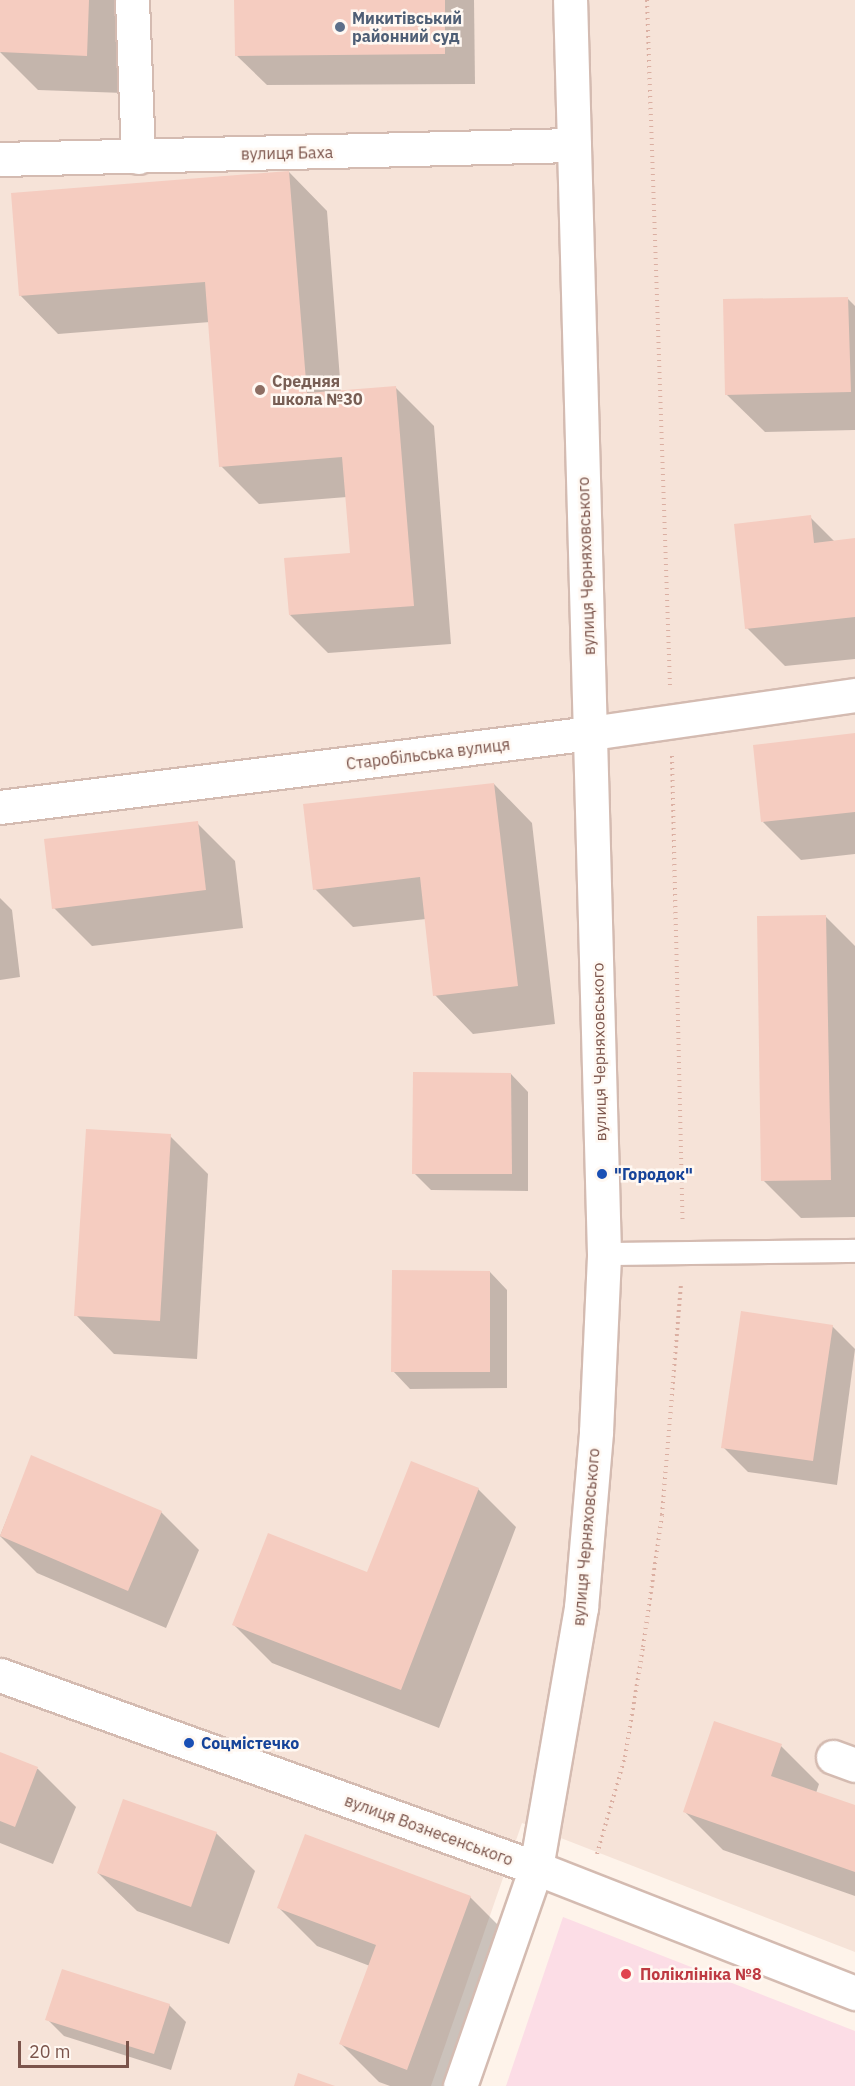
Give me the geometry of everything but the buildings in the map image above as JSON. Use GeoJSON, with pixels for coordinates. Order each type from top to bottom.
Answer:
{"type":"FeatureCollection","features":[{"type":"Feature","properties":{"kind":"street"},"geometry":{"type":"LineString","coordinates":[[132,0],[138,157]]}},
{"type":"Feature","properties":{"kind":"street","name":"вулиця Черняховського"},"geometry":{"type":"LineString","coordinates":[[460,2086],[536,1868],[581,1608],[596,1432],[604,1254],[570,0]]}},
{"type":"Feature","properties":{"kind":"street","name":"вулиця Баха"},"geometry":{"type":"LineString","coordinates":[[0,159],[574,145]]}},
{"type":"Feature","properties":{"kind":"street","name":"Старобільська вулиця"},"geometry":{"type":"LineString","coordinates":[[0,807],[591,733],[855,695]]}},
{"type":"Feature","properties":{"kind":"street","name":"вулиця Вознесенського"},"geometry":{"type":"LineString","coordinates":[[0,1675],[536,1868],[855,1993]]}},
{"type":"Feature","properties":{"kind":"lane"},"geometry":{"type":"LineString","coordinates":[[604,1254],[855,1251]]}},
{"type":"Feature","properties":{"kind":"path"},"geometry":{"type":"LineString","coordinates":[[587,1888],[625,1757],[643,1647],[662,1515],[684,1252],[671,722],[647,0]]}},
{"type":"Feature","properties":{"kind":"shaded area"},"geometry":{"type":"Polygon","coordinates":[[[0,0],[855,0],[855,1952],[522,1823],[431,2086],[0,2086],[0,0]]]}},
{"type":"Feature","properties":{"kind":"shaded area","name":"Поліклініка №8"},"geometry":{"type":"Polygon","coordinates":[[[563,1917],[855,2031],[855,2086],[506,2086],[563,1917]]]}},
{"type":"Feature","properties":{"kind":"place","name":"Микитівський районний суд"},"geometry":{"type":"Point","coordinates":[340,27]}},
{"type":"Feature","properties":{"kind":"place","name":"Средняя школа №30"},"geometry":{"type":"Point","coordinates":[260,390]}},
{"type":"Feature","properties":{"kind":"place","name":"\"Городок\""},"geometry":{"type":"Point","coordinates":[602,1174]}},
{"type":"Feature","properties":{"kind":"place","name":"Соцмістечко"},"geometry":{"type":"Point","coordinates":[189,1743]}},
{"type":"Feature","properties":{"kind":"place","name":"Поліклініка №8"},"geometry":{"type":"Point","coordinates":[626,1974]}}]}
